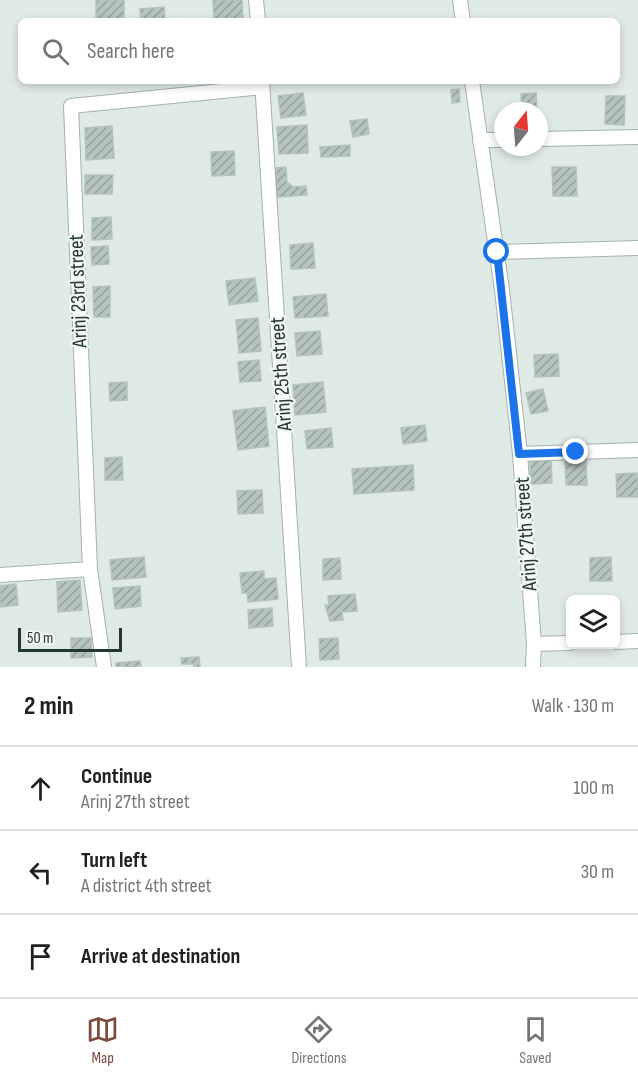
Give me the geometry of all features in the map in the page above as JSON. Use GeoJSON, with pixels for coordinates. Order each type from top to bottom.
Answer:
{"type":"FeatureCollection","features":[{"type":"Feature","properties":{"kind":"street"},"geometry":{"type":"LineString","coordinates":[[256,0],[258,18]]}},
{"type":"Feature","properties":{"kind":"street"},"geometry":{"type":"LineString","coordinates":[[460,0],[463,18]]}},
{"type":"Feature","properties":{"kind":"street","name":"Arinj 23rd street"},"geometry":{"type":"LineString","coordinates":[[104,667],[90,569],[71,106],[262,84]]}},
{"type":"Feature","properties":{"kind":"street","name":"Arinj 25th street"},"geometry":{"type":"LineString","coordinates":[[262,84],[299,667]]}},
{"type":"Feature","properties":{"kind":"street","name":"Arinj 27th street"},"geometry":{"type":"LineString","coordinates":[[472,84],[497,252],[519,454],[534,644],[533,667]]}},
{"type":"Feature","properties":{"kind":"street"},"geometry":{"type":"LineString","coordinates":[[548,139],[638,137]]}},
{"type":"Feature","properties":{"kind":"street"},"geometry":{"type":"LineString","coordinates":[[480,140],[494,140]]}},
{"type":"Feature","properties":{"kind":"street"},"geometry":{"type":"LineString","coordinates":[[497,252],[638,248]]}},
{"type":"Feature","properties":{"kind":"street"},"geometry":{"type":"LineString","coordinates":[[519,454],[638,450]]}},
{"type":"Feature","properties":{"kind":"street"},"geometry":{"type":"LineString","coordinates":[[0,575],[90,569]]}},
{"type":"Feature","properties":{"kind":"street"},"geometry":{"type":"LineString","coordinates":[[620,642],[638,641]]}},
{"type":"Feature","properties":{"kind":"street"},"geometry":{"type":"LineString","coordinates":[[534,644],[566,643]]}},
{"type":"Feature","properties":{"kind":"building"},"geometry":{"type":"Polygon","coordinates":[[[96,0],[124,0],[124,18],[96,18],[96,0]]]}},
{"type":"Feature","properties":{"kind":"building"},"geometry":{"type":"Polygon","coordinates":[[[213,0],[242,0],[243,18],[214,18],[213,0]]]}},
{"type":"Feature","properties":{"kind":"building"},"geometry":{"type":"Polygon","coordinates":[[[164,7],[165,18],[141,18],[140,9],[164,7]]]}},
{"type":"Feature","properties":{"kind":"building"},"geometry":{"type":"Polygon","coordinates":[[[459,89],[460,102],[452,103],[451,90],[459,89]]]}},
{"type":"Feature","properties":{"kind":"building"},"geometry":{"type":"Polygon","coordinates":[[[303,93],[306,115],[281,118],[278,96],[303,93]]]}},
{"type":"Feature","properties":{"kind":"building"},"geometry":{"type":"Polygon","coordinates":[[[536,93],[536,102],[521,102],[521,94],[536,93]]]}},
{"type":"Feature","properties":{"kind":"building"},"geometry":{"type":"Polygon","coordinates":[[[606,96],[625,96],[624,125],[605,124],[606,96]]]}},
{"type":"Feature","properties":{"kind":"building"},"geometry":{"type":"Polygon","coordinates":[[[367,119],[369,134],[353,137],[350,121],[367,119]]]}},
{"type":"Feature","properties":{"kind":"building"},"geometry":{"type":"Polygon","coordinates":[[[307,125],[308,153],[279,154],[277,127],[307,125]]]}},
{"type":"Feature","properties":{"kind":"building"},"geometry":{"type":"Polygon","coordinates":[[[112,126],[114,158],[86,160],[85,128],[112,126]]]}},
{"type":"Feature","properties":{"kind":"building"},"geometry":{"type":"Polygon","coordinates":[[[350,145],[350,156],[321,157],[320,147],[350,145]]]}},
{"type":"Feature","properties":{"kind":"building"},"geometry":{"type":"Polygon","coordinates":[[[234,151],[235,175],[212,176],[211,152],[234,151]]]}},
{"type":"Feature","properties":{"kind":"building"},"geometry":{"type":"Polygon","coordinates":[[[286,167],[287,182],[293,187],[306,186],[307,195],[277,197],[276,168],[286,167]]]}},
{"type":"Feature","properties":{"kind":"building"},"geometry":{"type":"Polygon","coordinates":[[[552,167],[576,167],[577,196],[553,196],[552,167]]]}},
{"type":"Feature","properties":{"kind":"building"},"geometry":{"type":"Polygon","coordinates":[[[85,175],[113,175],[112,194],[85,194],[85,175]]]}},
{"type":"Feature","properties":{"kind":"building"},"geometry":{"type":"Polygon","coordinates":[[[111,217],[112,239],[92,240],[92,218],[111,217]]]}},
{"type":"Feature","properties":{"kind":"building"},"geometry":{"type":"Polygon","coordinates":[[[313,243],[315,268],[291,269],[290,245],[313,243]]]}},
{"type":"Feature","properties":{"kind":"building"},"geometry":{"type":"Polygon","coordinates":[[[108,246],[109,264],[92,265],[91,247],[108,246]]]}},
{"type":"Feature","properties":{"kind":"building"},"geometry":{"type":"Polygon","coordinates":[[[255,278],[258,301],[229,305],[226,281],[255,278]]]}},
{"type":"Feature","properties":{"kind":"building"},"geometry":{"type":"Polygon","coordinates":[[[110,286],[110,317],[94,317],[93,287],[110,286]]]}},
{"type":"Feature","properties":{"kind":"building"},"geometry":{"type":"Polygon","coordinates":[[[326,294],[328,316],[295,318],[293,297],[326,294]]]}},
{"type":"Feature","properties":{"kind":"building"},"geometry":{"type":"Polygon","coordinates":[[[258,318],[261,351],[239,353],[236,320],[258,318]]]}},
{"type":"Feature","properties":{"kind":"building"},"geometry":{"type":"Polygon","coordinates":[[[320,331],[322,354],[297,356],[295,333],[320,331]]]}},
{"type":"Feature","properties":{"kind":"building"},"geometry":{"type":"Polygon","coordinates":[[[558,354],[559,376],[535,377],[534,355],[558,354]]]}},
{"type":"Feature","properties":{"kind":"building"},"geometry":{"type":"Polygon","coordinates":[[[259,360],[261,381],[240,382],[238,362],[259,360]]]}},
{"type":"Feature","properties":{"kind":"building"},"geometry":{"type":"Polygon","coordinates":[[[127,382],[127,400],[110,401],[109,383],[127,382]]]}},
{"type":"Feature","properties":{"kind":"building"},"geometry":{"type":"Polygon","coordinates":[[[323,382],[326,412],[295,415],[293,385],[323,382]]]}},
{"type":"Feature","properties":{"kind":"building"},"geometry":{"type":"Polygon","coordinates":[[[543,389],[548,411],[531,414],[526,393],[543,389]]]}},
{"type":"Feature","properties":{"kind":"building"},"geometry":{"type":"Polygon","coordinates":[[[265,407],[269,446],[238,450],[233,411],[265,407]]]}},
{"type":"Feature","properties":{"kind":"building"},"geometry":{"type":"Polygon","coordinates":[[[425,425],[427,441],[403,444],[401,428],[425,425]]]}},
{"type":"Feature","properties":{"kind":"building"},"geometry":{"type":"Polygon","coordinates":[[[331,428],[333,447],[307,449],[305,431],[331,428]]]}},
{"type":"Feature","properties":{"kind":"building"},"geometry":{"type":"Polygon","coordinates":[[[122,457],[123,480],[105,480],[105,458],[122,457]]]}},
{"type":"Feature","properties":{"kind":"building"},"geometry":{"type":"Polygon","coordinates":[[[551,460],[552,483],[531,484],[530,461],[551,460]]]}},
{"type":"Feature","properties":{"kind":"building"},"geometry":{"type":"Polygon","coordinates":[[[586,461],[587,485],[566,485],[565,462],[586,461]]]}},
{"type":"Feature","properties":{"kind":"building"},"geometry":{"type":"Polygon","coordinates":[[[413,465],[414,490],[354,494],[352,469],[413,465]]]}},
{"type":"Feature","properties":{"kind":"building"},"geometry":{"type":"Polygon","coordinates":[[[637,473],[638,497],[617,497],[616,474],[637,473]]]}},
{"type":"Feature","properties":{"kind":"building"},"geometry":{"type":"Polygon","coordinates":[[[262,490],[263,513],[238,514],[237,491],[262,490]]]}},
{"type":"Feature","properties":{"kind":"building"},"geometry":{"type":"Polygon","coordinates":[[[144,557],[146,577],[112,580],[110,560],[144,557]]]}},
{"type":"Feature","properties":{"kind":"building"},"geometry":{"type":"Polygon","coordinates":[[[611,557],[612,581],[590,581],[590,558],[611,557]]]}},
{"type":"Feature","properties":{"kind":"building"},"geometry":{"type":"Polygon","coordinates":[[[340,558],[341,579],[323,580],[323,559],[340,558]]]}},
{"type":"Feature","properties":{"kind":"building"},"geometry":{"type":"Polygon","coordinates":[[[264,571],[264,579],[276,578],[278,599],[248,602],[247,593],[242,593],[240,573],[264,571]]]}},
{"type":"Feature","properties":{"kind":"building"},"geometry":{"type":"Polygon","coordinates":[[[80,580],[82,610],[58,612],[57,582],[80,580]]]}},
{"type":"Feature","properties":{"kind":"building"},"geometry":{"type":"Polygon","coordinates":[[[16,584],[18,605],[0,607],[0,586],[16,584]]]}},
{"type":"Feature","properties":{"kind":"building"},"geometry":{"type":"Polygon","coordinates":[[[140,586],[141,606],[115,609],[113,588],[140,586]]]}},
{"type":"Feature","properties":{"kind":"building"},"geometry":{"type":"Polygon","coordinates":[[[355,594],[357,611],[342,612],[343,620],[330,621],[325,605],[329,605],[328,596],[355,594]]]}},
{"type":"Feature","properties":{"kind":"building"},"geometry":{"type":"Polygon","coordinates":[[[272,608],[273,626],[249,628],[248,610],[272,608]]]}},
{"type":"Feature","properties":{"kind":"building"},"geometry":{"type":"Polygon","coordinates":[[[71,638],[91,638],[92,657],[71,658],[71,638]]]}},
{"type":"Feature","properties":{"kind":"building"},"geometry":{"type":"Polygon","coordinates":[[[338,638],[339,659],[320,660],[319,639],[338,638]]]}},
{"type":"Feature","properties":{"kind":"building"},"geometry":{"type":"Polygon","coordinates":[[[199,657],[200,667],[194,667],[194,664],[182,664],[181,658],[199,657]]]}},
{"type":"Feature","properties":{"kind":"building"},"geometry":{"type":"Polygon","coordinates":[[[140,661],[141,667],[116,667],[116,663],[140,661]]]}},
{"type":"Feature","properties":{"kind":"route"},"geometry":{"type":"LineString","coordinates":[[497,252],[519,454],[576,452]]}}]}
